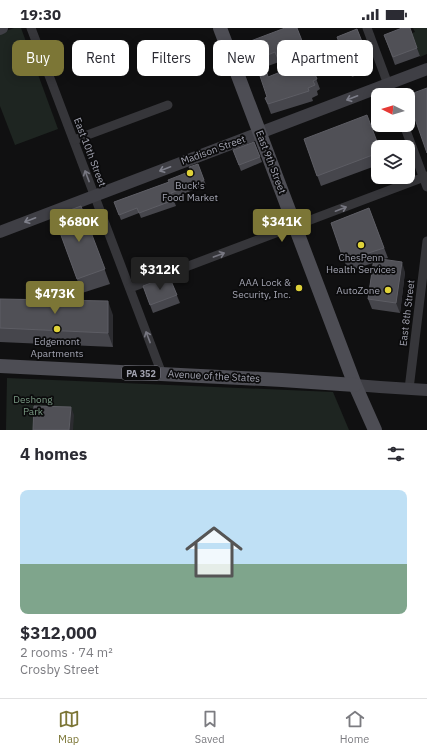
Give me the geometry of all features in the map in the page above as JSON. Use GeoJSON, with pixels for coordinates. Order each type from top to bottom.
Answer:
{"type":"FeatureCollection","features":[{"type":"Feature","properties":{"kind":"main road","name":"East 9th Street"},"geometry":{"type":"LineString","coordinates":[[220,28],[355,384],[375,430]]}},
{"type":"Feature","properties":{"kind":"main road","name":"Avenue of the States"},"geometry":{"type":"LineString","coordinates":[[0,366],[355,384]]}},
{"type":"Feature","properties":{"kind":"street","name":"East 10th Street"},"geometry":{"type":"LineString","coordinates":[[31,28],[162,374]]}},
{"type":"Feature","properties":{"kind":"street"},"geometry":{"type":"LineString","coordinates":[[367,28],[389,88]]}},
{"type":"Feature","properties":{"kind":"street","name":"Madison Street"},"geometry":{"type":"LineString","coordinates":[[394,88],[427,69]]}},
{"type":"Feature","properties":{"kind":"street","name":"Madison Street"},"geometry":{"type":"LineString","coordinates":[[0,232],[260,133],[371,96]]}},
{"type":"Feature","properties":{"kind":"street"},"geometry":{"type":"LineString","coordinates":[[74,140],[168,104]]}},
{"type":"Feature","properties":{"kind":"street"},"geometry":{"type":"LineString","coordinates":[[407,132],[425,177],[427,187]]}},
{"type":"Feature","properties":{"kind":"street"},"geometry":{"type":"LineString","coordinates":[[130,288],[296,227],[425,177]]}},
{"type":"Feature","properties":{"kind":"street","name":"East 8th Street"},"geometry":{"type":"LineString","coordinates":[[409,389],[427,240]]}},
{"type":"Feature","properties":{"kind":"street","name":"Avenue of the States"},"geometry":{"type":"LineString","coordinates":[[355,384],[427,390]]}},
{"type":"Feature","properties":{"kind":"green space"},"geometry":{"type":"Polygon","coordinates":[[[14,28],[21,28],[25,40],[12,40],[12,76],[39,76],[58,129],[15,145],[0,106],[0,33],[14,28]]]}},
{"type":"Feature","properties":{"kind":"green space"},"geometry":{"type":"Polygon","coordinates":[[[413,28],[427,28],[427,54],[420,57],[412,33],[415,32],[413,28]]]}},
{"type":"Feature","properties":{"kind":"green space","name":"Deshong Park"},"geometry":{"type":"Polygon","coordinates":[[[7,378],[333,392],[349,430],[6,430],[7,378]]]}},
{"type":"Feature","properties":{"kind":"building"},"geometry":{"type":"Polygon","coordinates":[[[285,28],[297,28],[302,40],[277,40],[277,57],[275,52],[269,54],[269,40],[253,40],[285,28]]]}},
{"type":"Feature","properties":{"kind":"building"},"geometry":{"type":"Polygon","coordinates":[[[402,28],[410,28],[417,48],[393,57],[384,35],[402,28]]]}},
{"type":"Feature","properties":{"kind":"building"},"geometry":{"type":"Polygon","coordinates":[[[357,29],[361,40],[338,40],[337,37],[357,29]]]}},
{"type":"Feature","properties":{"kind":"building"},"geometry":{"type":"Polygon","coordinates":[[[277,73],[277,76],[316,76],[317,79],[313,81],[315,85],[308,88],[309,91],[268,104],[265,98],[267,97],[260,76],[268,77],[277,73]]]}},
{"type":"Feature","properties":{"kind":"building"},"geometry":{"type":"Polygon","coordinates":[[[427,88],[427,153],[415,119],[415,92],[427,88]]]}},
{"type":"Feature","properties":{"kind":"building"},"geometry":{"type":"Polygon","coordinates":[[[367,115],[371,126],[371,132],[373,132],[376,140],[371,140],[371,156],[317,176],[304,139],[367,115]]]}},
{"type":"Feature","properties":{"kind":"building"},"geometry":{"type":"Polygon","coordinates":[[[254,142],[260,157],[239,165],[233,150],[254,142]]]}},
{"type":"Feature","properties":{"kind":"building"},"geometry":{"type":"Polygon","coordinates":[[[198,164],[204,180],[171,193],[174,200],[139,213],[137,208],[119,215],[114,202],[169,182],[168,180],[191,171],[189,167],[198,164]]]}},
{"type":"Feature","properties":{"kind":"building"},"geometry":{"type":"Polygon","coordinates":[[[81,206],[105,269],[77,279],[54,216],[81,206]]]}},
{"type":"Feature","properties":{"kind":"building","name":"ChesPenn Health Services"},"geometry":{"type":"Polygon","coordinates":[[[369,208],[384,248],[344,261],[331,223],[369,208]]]}},
{"type":"Feature","properties":{"kind":"building","name":"AutoZone"},"geometry":{"type":"Polygon","coordinates":[[[374,258],[402,262],[396,303],[368,299],[374,258]]]}},
{"type":"Feature","properties":{"kind":"building"},"geometry":{"type":"Polygon","coordinates":[[[169,276],[177,295],[150,305],[143,286],[169,276]]]}},
{"type":"Feature","properties":{"kind":"building"},"geometry":{"type":"Polygon","coordinates":[[[0,299],[108,301],[108,333],[0,328],[0,299]]]}},
{"type":"Feature","properties":{"kind":"building"},"geometry":{"type":"Polygon","coordinates":[[[34,406],[71,407],[69,430],[33,430],[34,406]]]}},
{"type":"Feature","properties":{"kind":"place","name":"Buck's Food Market"},"geometry":{"type":"Point","coordinates":[190,173]}},
{"type":"Feature","properties":{"kind":"place","name":"ChesPenn Health Services"},"geometry":{"type":"Point","coordinates":[361,245]}},
{"type":"Feature","properties":{"kind":"place","name":"AAA Lock & Security, Inc."},"geometry":{"type":"Point","coordinates":[299,288]}},
{"type":"Feature","properties":{"kind":"place","name":"AutoZone"},"geometry":{"type":"Point","coordinates":[388,290]}},
{"type":"Feature","properties":{"kind":"place","name":"Edgemont Apartments"},"geometry":{"type":"Point","coordinates":[57,329]}}]}
